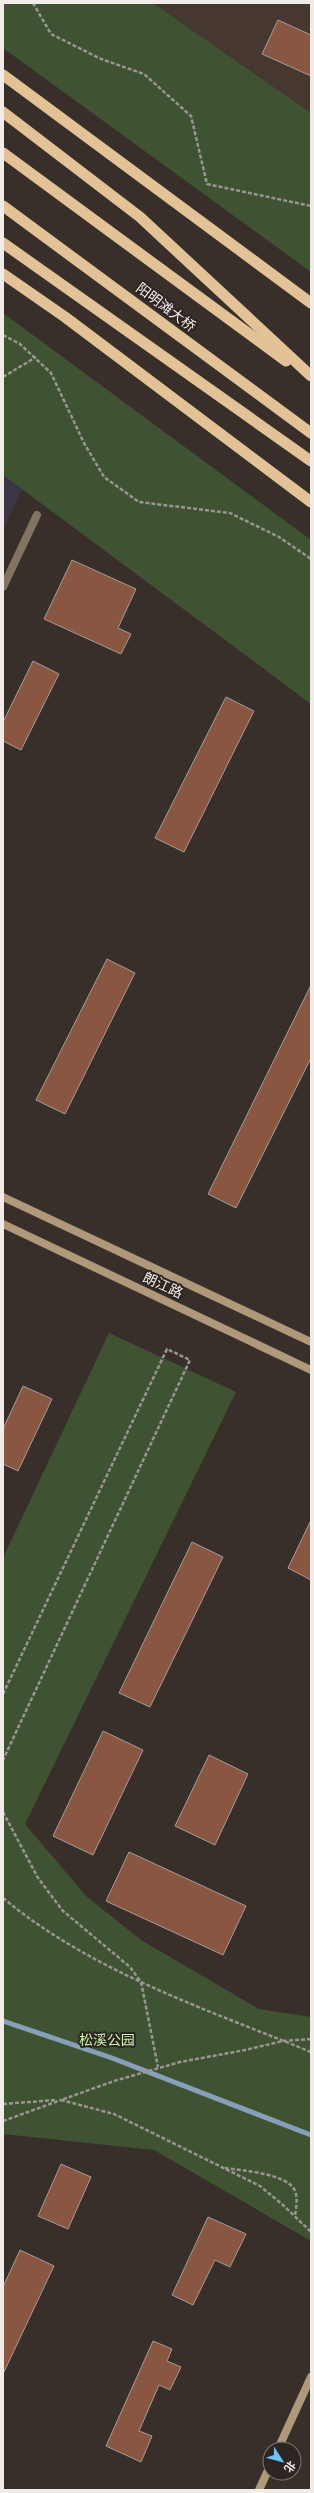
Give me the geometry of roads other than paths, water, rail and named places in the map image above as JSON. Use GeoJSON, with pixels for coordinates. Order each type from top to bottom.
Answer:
{"type":"FeatureCollection","features":[{"type":"Feature","properties":{"kind":"highway"},"geometry":{"type":"LineString","coordinates":[[3,75],[311,303]]}},
{"type":"Feature","properties":{"kind":"highway"},"geometry":{"type":"LineString","coordinates":[[3,112],[140,217],[311,376]]}},
{"type":"Feature","properties":{"kind":"highway","name":"阳明滩大桥"},"geometry":{"type":"LineString","coordinates":[[3,153],[311,380]]}},
{"type":"Feature","properties":{"kind":"highway","name":"阳明滩大桥"},"geometry":{"type":"LineString","coordinates":[[3,206],[311,433]]}},
{"type":"Feature","properties":{"kind":"highway"},"geometry":{"type":"LineString","coordinates":[[3,243],[311,461]]}},
{"type":"Feature","properties":{"kind":"highway"},"geometry":{"type":"LineString","coordinates":[[3,274],[65,317],[311,502]]}},
{"type":"Feature","properties":{"kind":"main road","name":"朗江路"},"geometry":{"type":"LineString","coordinates":[[3,1197],[311,1342]]}},
{"type":"Feature","properties":{"kind":"main road","name":"朗江路"},"geometry":{"type":"LineString","coordinates":[[3,1224],[311,1370]]}},
{"type":"Feature","properties":{"kind":"main road"},"geometry":{"type":"LineString","coordinates":[[282,2441],[311,2377]]}},
{"type":"Feature","properties":{"kind":"street"},"geometry":{"type":"LineString","coordinates":[[3,587],[37,515]]}},
{"type":"Feature","properties":{"kind":"waterway"},"geometry":{"type":"LineString","coordinates":[[3,2021],[112,2058],[311,2135]]}},
{"type":"Feature","properties":{"kind":"park label","name":"松溪公园"},"geometry":{"type":"Point","coordinates":[107,2040]}}]}
